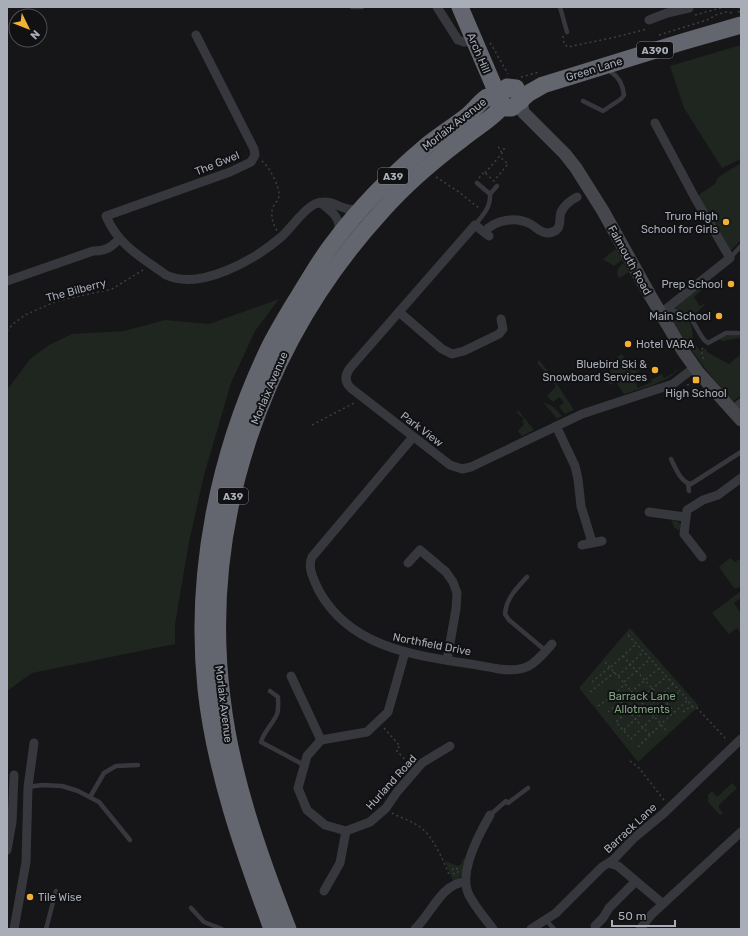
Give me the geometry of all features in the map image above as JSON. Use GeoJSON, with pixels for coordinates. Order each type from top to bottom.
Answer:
{"type":"FeatureCollection","features":[{"type":"Feature","properties":{"kind":"highway","name":"Arch Hill"},"geometry":{"type":"LineString","coordinates":[[460,7],[498,98]]}},
{"type":"Feature","properties":{"kind":"highway","name":"Green Lane"},"geometry":{"type":"LineString","coordinates":[[521,100],[534,89],[542,85],[741,25]]}},
{"type":"Feature","properties":{"kind":"highway"},"geometry":{"type":"LineString","coordinates":[[498,98],[507,87],[516,88],[521,100]]}},
{"type":"Feature","properties":{"kind":"highway","name":"Morlaix Avenue"},"geometry":{"type":"LineString","coordinates":[[272,929],[229,802],[216,748],[206,691],[203,609],[205,581],[218,494],[234,438],[248,397],[268,350],[320,261],[334,241],[365,204],[421,151],[467,115],[484,99],[487,97],[498,98],[498,111],[459,141],[408,184],[368,227],[331,273],[302,319],[276,370],[249,436],[236,479],[224,544],[218,595],[218,646],[222,697],[230,746],[240,789],[288,929]]}},
{"type":"Feature","properties":{"kind":"street"},"geometry":{"type":"LineString","coordinates":[[437,7],[458,40],[464,42],[474,41]]}},
{"type":"Feature","properties":{"kind":"street"},"geometry":{"type":"LineString","coordinates":[[649,20],[666,10],[691,8]]}},
{"type":"Feature","properties":{"kind":"street","name":"The Gwel"},"geometry":{"type":"LineString","coordinates":[[196,35],[254,149],[255,155],[251,162],[230,172],[106,216],[111,228],[119,239],[166,275],[174,279],[187,280],[216,275],[241,264],[266,248],[281,236],[313,205],[321,203]]}},
{"type":"Feature","properties":{"kind":"street","name":"Falmouth Road"},"geometry":{"type":"LineString","coordinates":[[521,100],[523,112],[565,154],[576,168],[664,310],[683,351],[699,364],[738,411]]}},
{"type":"Feature","properties":{"kind":"street"},"geometry":{"type":"LineString","coordinates":[[655,123],[695,198],[732,255],[664,310]]}},
{"type":"Feature","properties":{"kind":"street"},"geometry":{"type":"LineString","coordinates":[[475,225],[487,234],[493,224],[511,220],[527,222],[542,232],[548,233],[554,231],[560,224],[560,214],[562,210],[571,200],[577,197]]}},
{"type":"Feature","properties":{"kind":"street"},"geometry":{"type":"LineString","coordinates":[[321,203],[332,202],[351,210],[361,208],[365,204]]}},
{"type":"Feature","properties":{"kind":"street"},"geometry":{"type":"LineString","coordinates":[[321,203],[332,212],[338,220],[339,232],[334,241]]}},
{"type":"Feature","properties":{"kind":"street","name":"Park View"},"geometry":{"type":"LineString","coordinates":[[475,225],[346,373],[348,385],[450,465],[462,470],[471,467],[582,414],[673,384],[699,364]]}},
{"type":"Feature","properties":{"kind":"street"},"geometry":{"type":"LineString","coordinates":[[7,281],[93,251],[103,251],[114,245],[119,239]]}},
{"type":"Feature","properties":{"kind":"street"},"geometry":{"type":"LineString","coordinates":[[399,312],[442,349],[452,354],[464,351],[499,334],[503,329],[501,319]]}},
{"type":"Feature","properties":{"kind":"street"},"geometry":{"type":"LineString","coordinates":[[556,426],[575,466],[578,479],[580,506],[592,542]]}},
{"type":"Feature","properties":{"kind":"street","name":"Northfield Drive"},"geometry":{"type":"LineString","coordinates":[[413,437],[312,556],[310,564],[312,575],[321,594],[342,619],[360,634],[388,648],[405,652],[499,670],[514,671],[529,666],[540,658],[549,647]]}},
{"type":"Feature","properties":{"kind":"street"},"geometry":{"type":"LineString","coordinates":[[702,557],[684,534],[687,510],[703,500],[718,495],[741,478]]}},
{"type":"Feature","properties":{"kind":"street"},"geometry":{"type":"LineString","coordinates":[[649,512],[685,517]]}},
{"type":"Feature","properties":{"kind":"street"},"geometry":{"type":"LineString","coordinates":[[582,545],[602,541]]}},
{"type":"Feature","properties":{"kind":"street"},"geometry":{"type":"LineString","coordinates":[[408,563],[420,550],[446,572],[455,588],[457,604],[447,660]]}},
{"type":"Feature","properties":{"kind":"street"},"geometry":{"type":"LineString","coordinates":[[324,891],[340,863],[346,831],[325,825],[307,810],[298,788],[307,756],[321,740],[367,732],[388,712],[405,652]]}},
{"type":"Feature","properties":{"kind":"street"},"geometry":{"type":"LineString","coordinates":[[291,676],[321,740]]}},
{"type":"Feature","properties":{"kind":"street","name":"Barrack Lane"},"geometry":{"type":"LineString","coordinates":[[531,929],[560,909],[602,867],[609,863],[635,836],[670,807],[741,739]]}},
{"type":"Feature","properties":{"kind":"street"},"geometry":{"type":"LineString","coordinates":[[14,929],[26,862],[28,787],[34,743]]}},
{"type":"Feature","properties":{"kind":"street","name":"Hurland Road"},"geometry":{"type":"LineString","coordinates":[[346,831],[370,822],[386,808],[397,792],[422,763],[450,746]]}},
{"type":"Feature","properties":{"kind":"street"},"geometry":{"type":"LineString","coordinates":[[7,850],[10,774]]}},
{"type":"Feature","properties":{"kind":"street"},"geometry":{"type":"LineString","coordinates":[[490,815],[469,860],[466,869],[465,882],[471,899],[493,929]]}},
{"type":"Feature","properties":{"kind":"street"},"geometry":{"type":"LineString","coordinates":[[640,929],[652,914],[741,832]]}},
{"type":"Feature","properties":{"kind":"street"},"geometry":{"type":"LineString","coordinates":[[609,863],[618,866],[635,882],[663,904]]}},
{"type":"Feature","properties":{"kind":"street"},"geometry":{"type":"LineString","coordinates":[[415,929],[427,916],[445,890],[454,884],[465,882]]}},
{"type":"Feature","properties":{"kind":"street"},"geometry":{"type":"LineString","coordinates":[[595,926],[603,918],[609,908],[635,882]]}},
{"type":"Feature","properties":{"kind":"street"},"geometry":{"type":"LineString","coordinates":[[262,902],[268,929]]}},
{"type":"Feature","properties":{"kind":"lane"},"geometry":{"type":"LineString","coordinates":[[352,7],[362,7]]}},
{"type":"Feature","properties":{"kind":"lane"},"geometry":{"type":"LineString","coordinates":[[560,7],[567,32]]}},
{"type":"Feature","properties":{"kind":"lane"},"geometry":{"type":"LineString","coordinates":[[583,101],[602,111],[621,99],[624,95],[624,90],[617,76],[611,72],[610,65]]}},
{"type":"Feature","properties":{"kind":"lane"},"geometry":{"type":"LineString","coordinates":[[478,181],[490,194]]}},
{"type":"Feature","properties":{"kind":"lane"},"geometry":{"type":"LineString","coordinates":[[475,225],[485,213],[490,194],[497,186]]}},
{"type":"Feature","properties":{"kind":"lane"},"geometry":{"type":"LineString","coordinates":[[732,255],[741,246]]}},
{"type":"Feature","properties":{"kind":"lane"},"geometry":{"type":"LineString","coordinates":[[732,255],[741,254]]}},
{"type":"Feature","properties":{"kind":"lane"},"geometry":{"type":"LineString","coordinates":[[664,310],[690,318],[706,343],[711,342],[717,337],[726,333],[738,333]]}},
{"type":"Feature","properties":{"kind":"lane"},"geometry":{"type":"LineString","coordinates":[[688,484],[696,481],[741,452]]}},
{"type":"Feature","properties":{"kind":"lane"},"geometry":{"type":"LineString","coordinates":[[670,459],[682,479],[688,484],[689,491]]}},
{"type":"Feature","properties":{"kind":"lane"},"geometry":{"type":"LineString","coordinates":[[527,577],[506,603],[505,614],[509,620],[549,647]]}},
{"type":"Feature","properties":{"kind":"lane"},"geometry":{"type":"LineString","coordinates":[[270,691],[278,698],[278,712],[263,734],[261,742],[304,765]]}},
{"type":"Feature","properties":{"kind":"lane"},"geometry":{"type":"LineString","coordinates":[[90,797],[104,773],[116,766],[138,765]]}},
{"type":"Feature","properties":{"kind":"lane"},"geometry":{"type":"LineString","coordinates":[[28,787],[42,785],[62,786],[90,797],[99,802],[130,840]]}},
{"type":"Feature","properties":{"kind":"lane"},"geometry":{"type":"LineString","coordinates":[[490,815],[506,801],[508,803],[528,788]]}},
{"type":"Feature","properties":{"kind":"lane"},"geometry":{"type":"LineString","coordinates":[[46,929],[56,891]]}},
{"type":"Feature","properties":{"kind":"lane"},"geometry":{"type":"LineString","coordinates":[[191,908],[204,922],[222,929]]}},
{"type":"Feature","properties":{"kind":"lane"},"geometry":{"type":"LineString","coordinates":[[546,920],[554,929]]}},
{"type":"Feature","properties":{"kind":"path"},"geometry":{"type":"LineString","coordinates":[[658,35],[707,20],[718,14],[740,11],[739,7]]}},
{"type":"Feature","properties":{"kind":"path"},"geometry":{"type":"LineString","coordinates":[[567,32],[562,33],[564,44],[568,47]]}},
{"type":"Feature","properties":{"kind":"path"},"geometry":{"type":"LineString","coordinates":[[474,41],[483,38],[486,39],[492,45],[506,71],[511,76]]}},
{"type":"Feature","properties":{"kind":"path"},"geometry":{"type":"LineString","coordinates":[[518,77],[542,72]]}},
{"type":"Feature","properties":{"kind":"path"},"geometry":{"type":"LineString","coordinates":[[485,173],[494,181],[508,164],[500,155],[500,149],[498,147]]}},
{"type":"Feature","properties":{"kind":"path"},"geometry":{"type":"LineString","coordinates":[[478,181],[483,173],[485,173],[504,151],[504,147]]}},
{"type":"Feature","properties":{"kind":"path"},"geometry":{"type":"LineString","coordinates":[[259,164],[261,161],[267,165],[278,190],[278,198],[272,208],[272,216],[276,230],[281,236]]}},
{"type":"Feature","properties":{"kind":"path"},"geometry":{"type":"LineString","coordinates":[[435,177],[459,192],[485,213]]}},
{"type":"Feature","properties":{"kind":"path","name":"The Bilberry"},"geometry":{"type":"LineString","coordinates":[[7,331],[13,324],[25,315],[57,301],[112,289],[151,264]]}},
{"type":"Feature","properties":{"kind":"path"},"geometry":{"type":"LineString","coordinates":[[699,364],[701,350],[706,343]]}},
{"type":"Feature","properties":{"kind":"path"},"geometry":{"type":"LineString","coordinates":[[681,386],[699,382]]}},
{"type":"Feature","properties":{"kind":"path"},"geometry":{"type":"LineString","coordinates":[[312,425],[363,398]]}},
{"type":"Feature","properties":{"kind":"path"},"geometry":{"type":"LineString","coordinates":[[407,426],[414,415]]}},
{"type":"Feature","properties":{"kind":"path"},"geometry":{"type":"LineString","coordinates":[[628,636],[680,691],[692,706],[699,710],[733,746]]}},
{"type":"Feature","properties":{"kind":"path"},"geometry":{"type":"LineString","coordinates":[[592,682],[636,644]]}},
{"type":"Feature","properties":{"kind":"path"},"geometry":{"type":"LineString","coordinates":[[618,676],[644,652]]}},
{"type":"Feature","properties":{"kind":"path"},"geometry":{"type":"LineString","coordinates":[[623,656],[659,696]]}},
{"type":"Feature","properties":{"kind":"path"},"geometry":{"type":"LineString","coordinates":[[598,706],[614,695],[650,659]]}},
{"type":"Feature","properties":{"kind":"path"},"geometry":{"type":"LineString","coordinates":[[605,662],[667,731]]}},
{"type":"Feature","properties":{"kind":"path"},"geometry":{"type":"LineString","coordinates":[[608,712],[659,669]]}},
{"type":"Feature","properties":{"kind":"path"},"geometry":{"type":"LineString","coordinates":[[590,692],[615,672]]}},
{"type":"Feature","properties":{"kind":"path"},"geometry":{"type":"LineString","coordinates":[[666,677],[616,722],[631,739],[680,691]]}},
{"type":"Feature","properties":{"kind":"path"},"geometry":{"type":"LineString","coordinates":[[624,730],[673,684]]}},
{"type":"Feature","properties":{"kind":"path"},"geometry":{"type":"LineString","coordinates":[[614,695],[650,736]]}},
{"type":"Feature","properties":{"kind":"path"},"geometry":{"type":"LineString","coordinates":[[638,747],[661,724],[688,701]]}},
{"type":"Feature","properties":{"kind":"path"},"geometry":{"type":"LineString","coordinates":[[667,704],[675,712]]}},
{"type":"Feature","properties":{"kind":"path"},"geometry":{"type":"LineString","coordinates":[[683,712],[692,706]]}},
{"type":"Feature","properties":{"kind":"path"},"geometry":{"type":"LineString","coordinates":[[378,722],[400,746],[396,750],[415,771]]}},
{"type":"Feature","properties":{"kind":"path"},"geometry":{"type":"LineString","coordinates":[[630,761],[639,768],[670,807]]}},
{"type":"Feature","properties":{"kind":"path"},"geometry":{"type":"LineString","coordinates":[[386,808],[393,814],[416,824],[423,829],[441,855],[454,884]]}},
{"type":"Feature","properties":{"kind":"green space"},"geometry":{"type":"Polygon","coordinates":[[[741,45],[741,159],[722,168],[684,108],[670,66],[741,45]]]}},
{"type":"Feature","properties":{"kind":"green space"},"geometry":{"type":"Polygon","coordinates":[[[741,163],[741,240],[729,252],[697,196],[715,184],[720,176],[741,163]]]}},
{"type":"Feature","properties":{"kind":"green space"},"geometry":{"type":"Polygon","coordinates":[[[616,249],[622,260],[614,266],[603,260],[616,249]]]}},
{"type":"Feature","properties":{"kind":"green space"},"geometry":{"type":"Polygon","coordinates":[[[624,263],[629,272],[619,278],[617,273],[618,269],[624,263]]]}},
{"type":"Feature","properties":{"kind":"green space"},"geometry":{"type":"Polygon","coordinates":[[[700,287],[702,290],[694,297],[700,306],[705,305],[698,311],[699,314],[694,317],[676,308],[675,306],[700,287]]]}},
{"type":"Feature","properties":{"kind":"green space"},"geometry":{"type":"Polygon","coordinates":[[[279,299],[255,331],[231,383],[204,475],[189,542],[175,624],[175,644],[32,673],[7,691],[7,390],[30,359],[49,345],[72,334],[124,331],[165,320],[209,324],[279,299]]]}},
{"type":"Feature","properties":{"kind":"green space"},"geometry":{"type":"Polygon","coordinates":[[[674,313],[689,321],[693,339],[701,351],[706,348],[707,352],[729,364],[741,354],[741,395],[733,402],[684,340],[670,317],[674,313]]]}},
{"type":"Feature","properties":{"kind":"green space"},"geometry":{"type":"Polygon","coordinates":[[[740,334],[741,338],[721,341],[720,337],[740,334]]]}},
{"type":"Feature","properties":{"kind":"green space"},"geometry":{"type":"Polygon","coordinates":[[[622,354],[626,360],[629,358],[636,371],[644,368],[633,375],[638,388],[652,382],[651,380],[662,374],[664,378],[674,373],[676,369],[677,370],[674,374],[668,378],[645,388],[624,394],[616,382],[610,385],[606,379],[612,375],[608,366],[619,360],[617,357],[622,354]]]}},
{"type":"Feature","properties":{"kind":"green space"},"geometry":{"type":"Polygon","coordinates":[[[539,360],[551,375],[574,410],[565,414],[559,407],[564,402],[559,397],[553,402],[547,396],[556,386],[537,363],[539,360]]]}},
{"type":"Feature","properties":{"kind":"green space"},"geometry":{"type":"Polygon","coordinates":[[[543,402],[552,406],[562,416],[557,419],[543,402]]]}},
{"type":"Feature","properties":{"kind":"green space"},"geometry":{"type":"Polygon","coordinates":[[[518,410],[534,430],[522,436],[518,431],[524,424],[522,421],[524,419],[517,412],[518,410]]]}},
{"type":"Feature","properties":{"kind":"green space"},"geometry":{"type":"Polygon","coordinates":[[[671,520],[677,521],[681,524],[679,531],[674,527],[671,520]]]}},
{"type":"Feature","properties":{"kind":"green space"},"geometry":{"type":"Polygon","coordinates":[[[730,558],[735,562],[739,559],[741,561],[741,586],[738,588],[734,588],[719,567],[730,558]]]}},
{"type":"Feature","properties":{"kind":"green space"},"geometry":{"type":"Polygon","coordinates":[[[741,591],[741,598],[734,603],[741,614],[741,634],[737,628],[729,634],[712,613],[741,591]]]}},
{"type":"Feature","properties":{"kind":"green space","name":"Barrack Lane Allotments"},"geometry":{"type":"Polygon","coordinates":[[[630,628],[699,706],[638,762],[579,688],[630,628]]]}},
{"type":"Feature","properties":{"kind":"green space"},"geometry":{"type":"Polygon","coordinates":[[[732,783],[737,788],[719,805],[719,808],[723,813],[720,815],[708,802],[708,795],[712,791],[717,797],[732,783]]]}},
{"type":"Feature","properties":{"kind":"green space"},"geometry":{"type":"Polygon","coordinates":[[[464,858],[466,859],[462,876],[453,881],[445,861],[458,866],[464,858]]]}},
{"type":"Feature","properties":{"kind":"place","name":"Truro High School for Girls"},"geometry":{"type":"Point","coordinates":[726,222]}},
{"type":"Feature","properties":{"kind":"place","name":"Prep School"},"geometry":{"type":"Point","coordinates":[731,284]}},
{"type":"Feature","properties":{"kind":"place","name":"Main School"},"geometry":{"type":"Point","coordinates":[719,316]}},
{"type":"Feature","properties":{"kind":"place","name":"Hotel VARA"},"geometry":{"type":"Point","coordinates":[628,344]}},
{"type":"Feature","properties":{"kind":"place","name":"Bluebird Ski & Snowboard Services"},"geometry":{"type":"Point","coordinates":[655,370]}},
{"type":"Feature","properties":{"kind":"place","name":"High School"},"geometry":{"type":"Point","coordinates":[696,380]}},
{"type":"Feature","properties":{"kind":"place","name":"Tile Wise"},"geometry":{"type":"Point","coordinates":[30,897]}}]}
